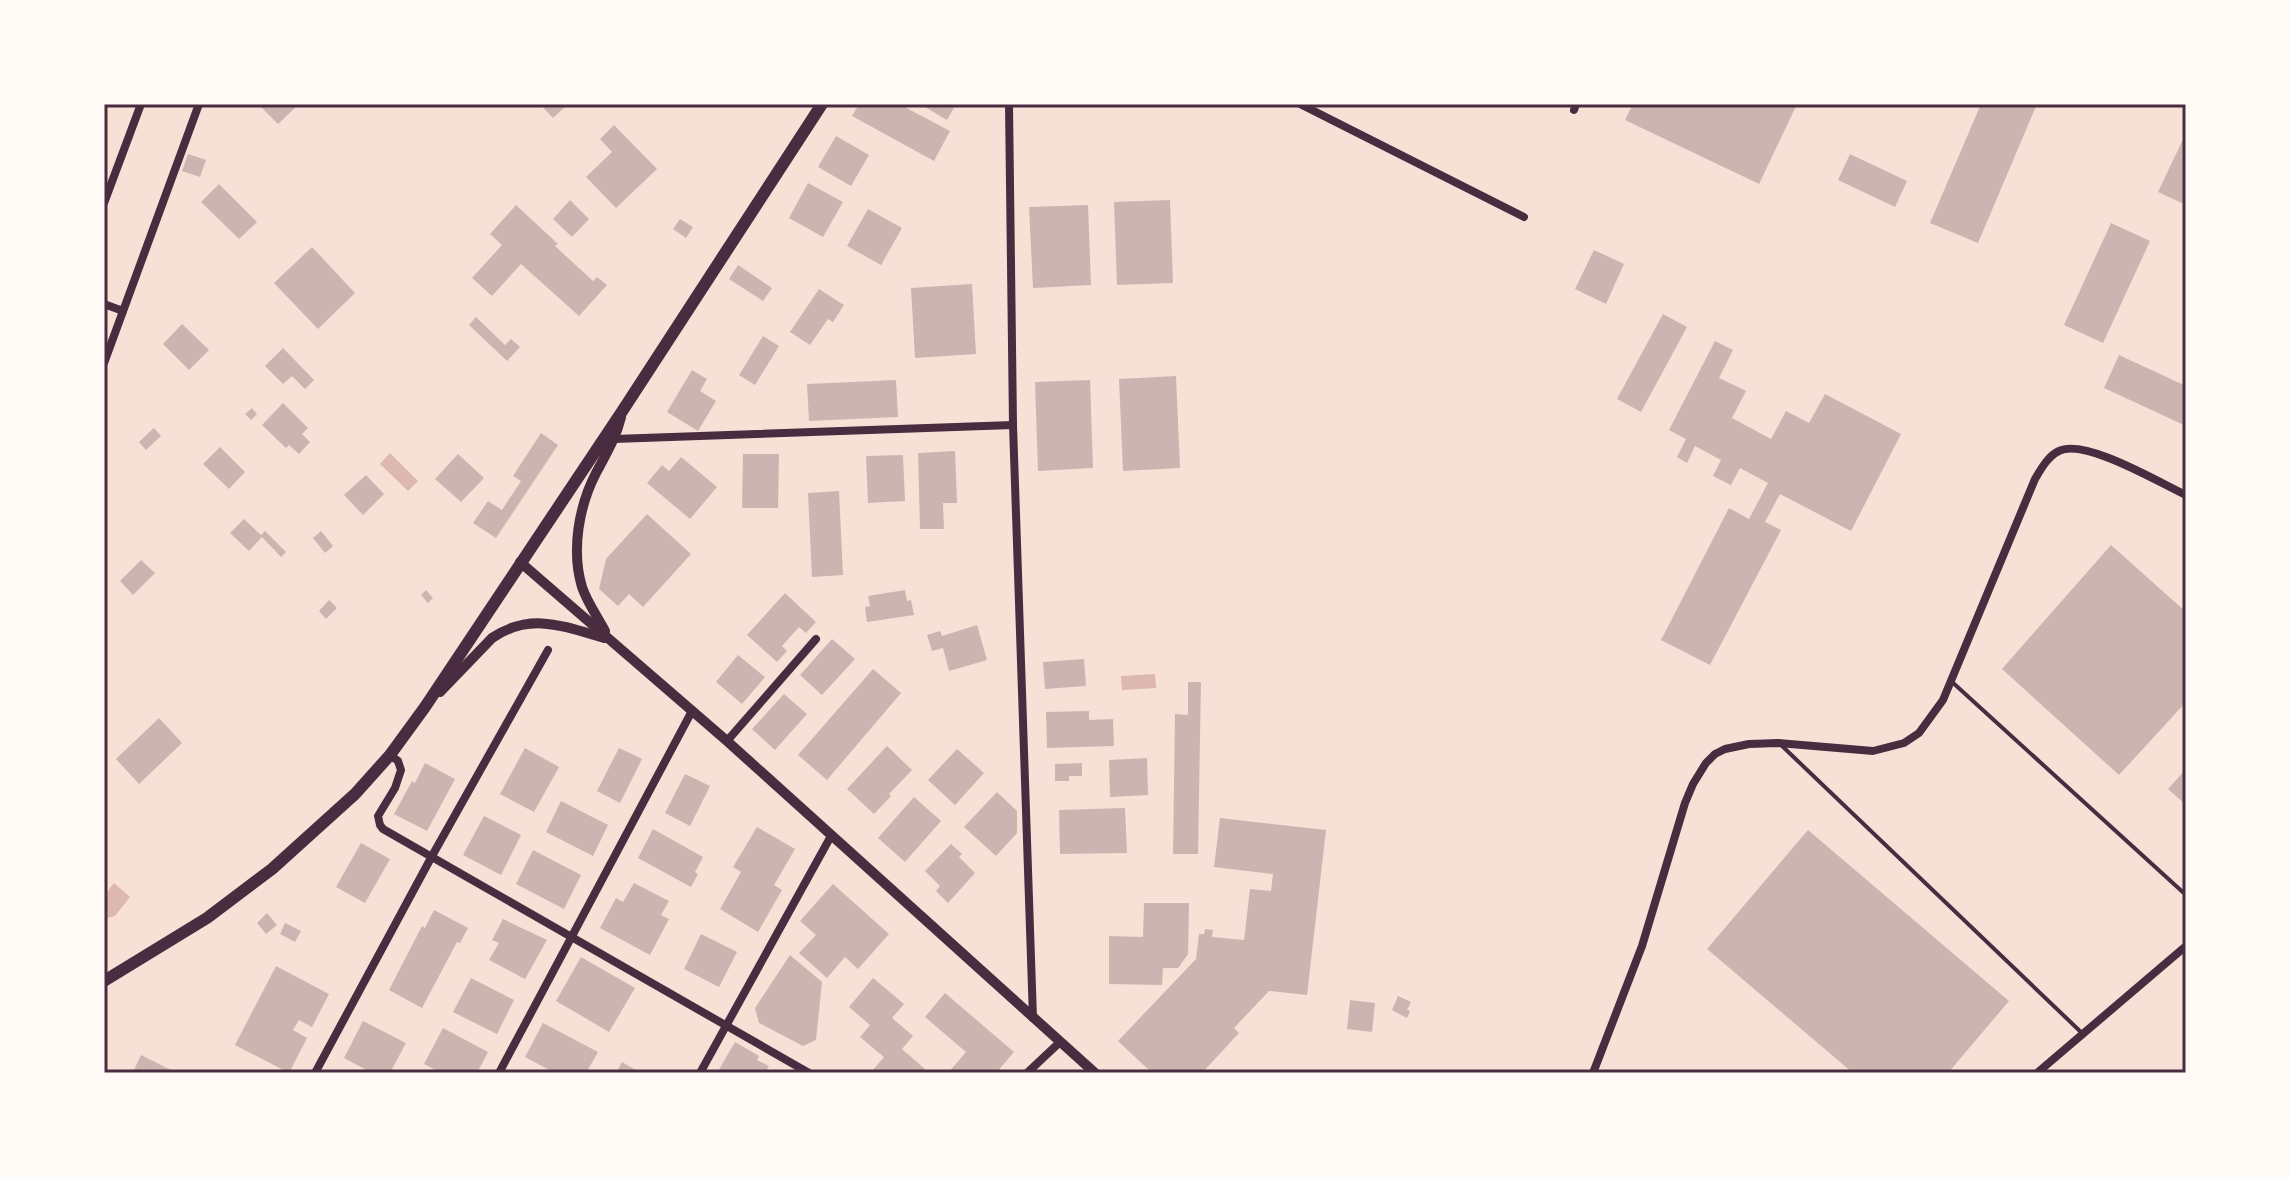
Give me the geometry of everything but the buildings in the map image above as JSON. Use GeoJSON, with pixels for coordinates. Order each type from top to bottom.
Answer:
{"type":"FeatureCollection","features":[{"type":"Feature","properties":{"kind":"main road"},"geometry":{"type":"LineString","coordinates":[[104,981],[207,918],[272,869],[344,805],[390,755],[623,410],[822,104]]}},
{"type":"Feature","properties":{"kind":"street"},"geometry":{"type":"LineString","coordinates":[[104,203],[141,104]]}},
{"type":"Feature","properties":{"kind":"street"},"geometry":{"type":"LineString","coordinates":[[104,363],[199,104]]}},
{"type":"Feature","properties":{"kind":"street"},"geometry":{"type":"LineString","coordinates":[[1009,104],[1013,425],[1033,1018]]}},
{"type":"Feature","properties":{"kind":"street"},"geometry":{"type":"LineString","coordinates":[[1300,104],[1524,217]]}},
{"type":"Feature","properties":{"kind":"street"},"geometry":{"type":"LineString","coordinates":[[104,304],[123,311]]}},
{"type":"Feature","properties":{"kind":"street"},"geometry":{"type":"LineString","coordinates":[[610,639],[585,594],[579,574],[578,549],[585,500],[614,439],[623,410]]}},
{"type":"Feature","properties":{"kind":"street"},"geometry":{"type":"LineString","coordinates":[[614,439],[1013,425]]}},
{"type":"Feature","properties":{"kind":"street"},"geometry":{"type":"LineString","coordinates":[[1593,1073],[1642,946],[1685,803],[1693,784],[1715,754],[1749,744],[1778,743],[1873,751],[1904,743],[1919,733],[1943,700],[2035,479],[2045,463],[2059,450],[2101,453],[2186,495]]}},
{"type":"Feature","properties":{"kind":"street"},"geometry":{"type":"LineString","coordinates":[[520,562],[727,741],[1095,1073]]}},
{"type":"Feature","properties":{"kind":"street"},"geometry":{"type":"LineString","coordinates":[[425,707],[481,648],[511,628],[530,623],[553,624],[610,639]]}},
{"type":"Feature","properties":{"kind":"street"},"geometry":{"type":"LineString","coordinates":[[727,741],[816,639]]}},
{"type":"Feature","properties":{"kind":"street"},"geometry":{"type":"LineString","coordinates":[[315,1073],[548,650]]}},
{"type":"Feature","properties":{"kind":"street"},"geometry":{"type":"LineString","coordinates":[[499,1073],[692,711]]}},
{"type":"Feature","properties":{"kind":"street"},"geometry":{"type":"LineString","coordinates":[[390,755],[398,761],[401,770],[395,788],[380,810],[378,820],[388,833],[809,1073]]}},
{"type":"Feature","properties":{"kind":"street"},"geometry":{"type":"LineString","coordinates":[[700,1073],[831,836]]}},
{"type":"Feature","properties":{"kind":"street"},"geometry":{"type":"LineString","coordinates":[[2037,1073],[2186,946]]}},
{"type":"Feature","properties":{"kind":"street"},"geometry":{"type":"LineString","coordinates":[[1027,1073],[1060,1042]]}},
{"type":"Feature","properties":{"kind":"lane"},"geometry":{"type":"LineString","coordinates":[[1951,681],[2186,895]]}},
{"type":"Feature","properties":{"kind":"lane"},"geometry":{"type":"LineString","coordinates":[[1778,743],[2083,1034]]}},
{"type":"Feature","properties":{"kind":"shaded area"},"geometry":{"type":"Polygon","coordinates":[[[390,453],[418,481],[408,491],[380,464],[390,453]]]}},
{"type":"Feature","properties":{"kind":"shaded area"},"geometry":{"type":"Polygon","coordinates":[[[1155,674],[1156,688],[1122,690],[1121,676],[1155,674]]]}},
{"type":"Feature","properties":{"kind":"shaded area"},"geometry":{"type":"Polygon","coordinates":[[[114,883],[130,897],[115,916],[104,919],[104,896],[114,883]]]}}]}
